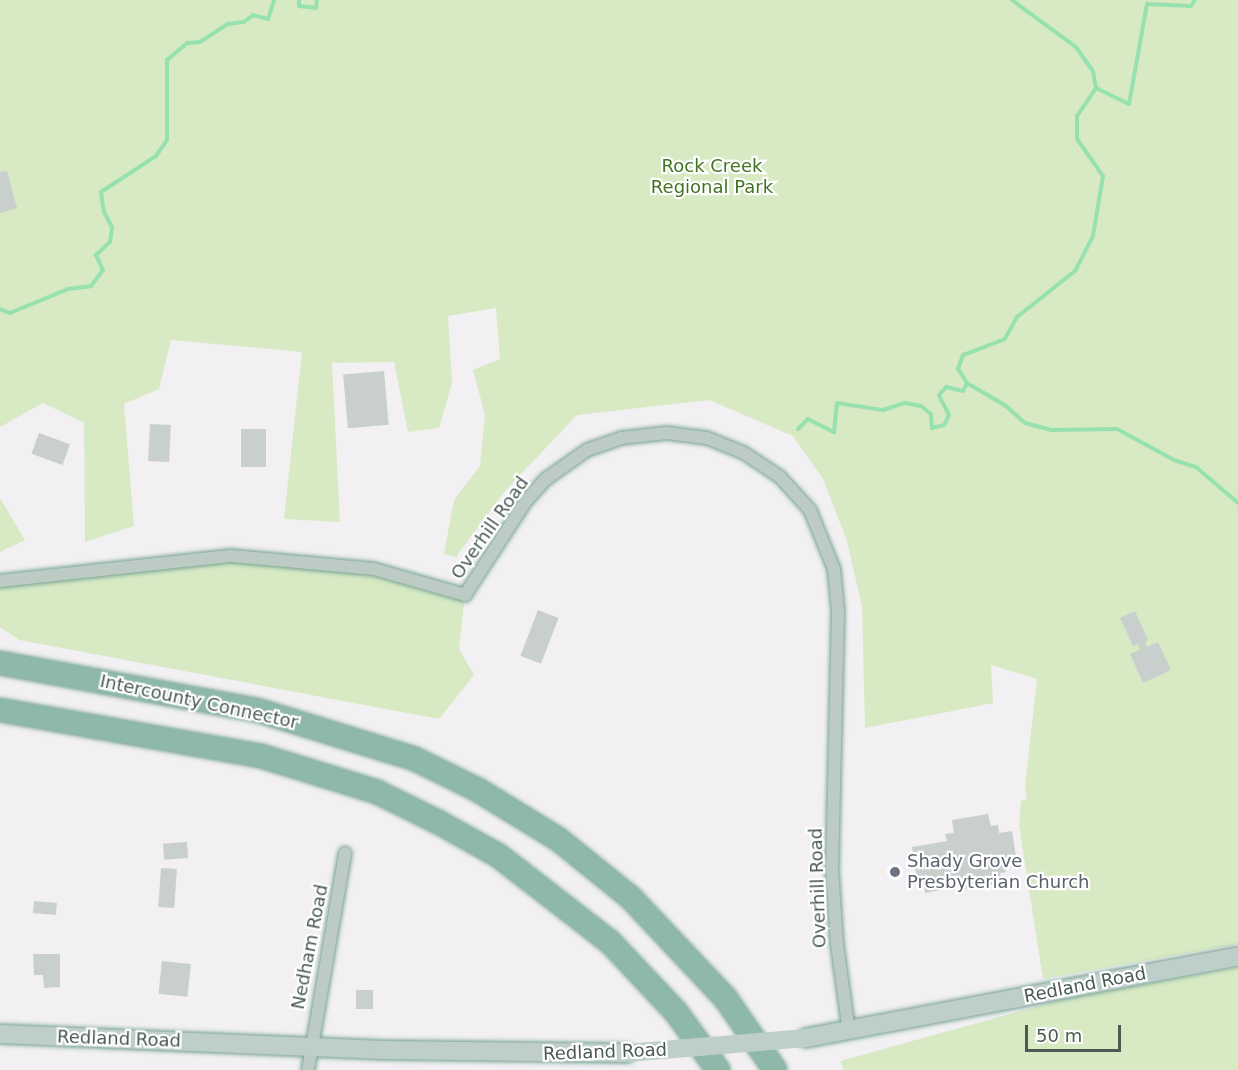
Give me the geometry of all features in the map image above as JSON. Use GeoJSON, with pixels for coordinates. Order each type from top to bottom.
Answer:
{"type":"FeatureCollection","features":[{"type":"Feature","properties":{"kind":"highway","name":"Intercounty Connector"},"geometry":{"type":"LineString","coordinates":[[0,663],[257,710],[415,759],[478,790],[558,838],[630,897],[726,999],[775,1070]]}},
{"type":"Feature","properties":{"kind":"highway"},"geometry":{"type":"LineString","coordinates":[[0,710],[261,756],[377,792],[440,823],[499,856],[610,942],[676,1012],[718,1070]]}},
{"type":"Feature","properties":{"kind":"main road","name":"Redland Road"},"geometry":{"type":"LineString","coordinates":[[0,1034],[309,1047],[578,1055],[627,1053],[806,1038],[849,1032],[1238,956]]}},
{"type":"Feature","properties":{"kind":"street","name":"Overhill Road"},"geometry":{"type":"LineString","coordinates":[[0,581],[232,556],[374,569],[465,596],[526,501],[546,479],[587,450],[621,438],[667,433],[707,438],[744,453],[780,477],[810,510],[834,569],[838,611],[832,867],[837,944],[849,1032]]}},
{"type":"Feature","properties":{"kind":"street","name":"Nedham Road"},"geometry":{"type":"LineString","coordinates":[[308,1070],[309,1047],[345,853]]}},
{"type":"Feature","properties":{"kind":"green space","name":"Rock Creek Regional Park"},"geometry":{"type":"Polygon","coordinates":[[[0,0],[1238,0],[1238,944],[1043,979],[1019,825],[1021,801],[1027,799],[1025,786],[1037,679],[991,665],[993,703],[865,728],[862,607],[847,541],[823,479],[793,436],[709,400],[577,415],[505,491],[456,557],[444,554],[454,500],[480,466],[485,415],[473,370],[500,359],[496,308],[448,316],[452,383],[439,428],[408,432],[394,362],[332,363],[340,522],[284,519],[302,352],[171,340],[159,389],[124,404],[134,526],[85,542],[84,423],[43,403],[0,427],[0,0]]]}},
{"type":"Feature","properties":{"kind":"green space"},"geometry":{"type":"Polygon","coordinates":[[[0,498],[25,540],[0,552],[0,498]]]}},
{"type":"Feature","properties":{"kind":"green space"},"geometry":{"type":"Polygon","coordinates":[[[232,556],[374,569],[465,595],[459,649],[474,675],[439,719],[19,640],[0,627],[0,581],[232,556]]]}},
{"type":"Feature","properties":{"kind":"green space"},"geometry":{"type":"Polygon","coordinates":[[[1238,967],[1238,1070],[844,1070],[840,1061],[1064,999],[1238,967]]]}},
{"type":"Feature","properties":{"kind":"building"},"geometry":{"type":"Polygon","coordinates":[[[7,171],[17,208],[0,213],[0,172],[7,171]]]}},
{"type":"Feature","properties":{"kind":"building"},"geometry":{"type":"Polygon","coordinates":[[[384,371],[389,425],[348,428],[343,375],[384,371]]]}},
{"type":"Feature","properties":{"kind":"building"},"geometry":{"type":"Polygon","coordinates":[[[150,424],[171,425],[169,462],[148,461],[150,424]]]}},
{"type":"Feature","properties":{"kind":"building"},"geometry":{"type":"Polygon","coordinates":[[[241,429],[266,429],[266,467],[241,467],[241,429]]]}},
{"type":"Feature","properties":{"kind":"building"},"geometry":{"type":"Polygon","coordinates":[[[39,433],[70,444],[62,465],[31,454],[39,433]]]}},
{"type":"Feature","properties":{"kind":"building"},"geometry":{"type":"Polygon","coordinates":[[[538,610],[559,618],[541,664],[520,656],[538,610]]]}},
{"type":"Feature","properties":{"kind":"building"},"geometry":{"type":"Polygon","coordinates":[[[1135,611],[1148,640],[1145,642],[1147,647],[1158,642],[1171,670],[1143,683],[1130,654],[1140,650],[1138,644],[1133,646],[1120,618],[1135,611]]]}},
{"type":"Feature","properties":{"kind":"building"},"geometry":{"type":"Polygon","coordinates":[[[988,814],[991,826],[998,825],[999,833],[1012,831],[1017,863],[1005,865],[1007,872],[1000,873],[1002,883],[964,889],[962,880],[941,883],[942,890],[925,893],[924,885],[918,886],[912,847],[947,841],[945,834],[954,833],[952,820],[988,814]]]}},
{"type":"Feature","properties":{"kind":"building"},"geometry":{"type":"Polygon","coordinates":[[[187,842],[188,858],[164,860],[163,844],[187,842]]]}},
{"type":"Feature","properties":{"kind":"building"},"geometry":{"type":"Polygon","coordinates":[[[161,868],[177,869],[174,908],[158,907],[161,868]]]}},
{"type":"Feature","properties":{"kind":"building"},"geometry":{"type":"Polygon","coordinates":[[[34,901],[57,903],[56,915],[33,913],[34,901]]]}},
{"type":"Feature","properties":{"kind":"building"},"geometry":{"type":"Polygon","coordinates":[[[33,954],[60,954],[60,987],[44,988],[43,975],[34,975],[33,954]]]}},
{"type":"Feature","properties":{"kind":"building"},"geometry":{"type":"Polygon","coordinates":[[[162,961],[191,964],[187,997],[159,994],[162,961]]]}},
{"type":"Feature","properties":{"kind":"building"},"geometry":{"type":"Polygon","coordinates":[[[356,990],[373,990],[373,1009],[356,1009],[356,990]]]}},
{"type":"Feature","properties":{"kind":"waterway"},"geometry":{"type":"LineString","coordinates":[[0,309],[10,313],[68,289],[91,286],[103,270],[96,255],[110,242],[112,227],[104,212],[101,192],[156,156],[167,140],[167,60],[187,43],[200,42],[228,24],[244,22],[253,15],[268,19],[274,0]]}},
{"type":"Feature","properties":{"kind":"waterway"},"geometry":{"type":"LineString","coordinates":[[299,0],[299,6],[316,8],[317,0]]}},
{"type":"Feature","properties":{"kind":"waterway"},"geometry":{"type":"LineString","coordinates":[[1012,0],[1076,47],[1093,71],[1096,88],[1077,116],[1077,139],[1103,176],[1093,236],[1075,271],[1017,317],[1005,339],[963,355],[958,369],[967,383],[1006,406],[1025,423],[1052,430],[1117,429],[1174,460],[1196,467],[1238,503]]}},
{"type":"Feature","properties":{"kind":"waterway"},"geometry":{"type":"LineString","coordinates":[[1096,88],[1129,104],[1147,4],[1191,6],[1195,0]]}},
{"type":"Feature","properties":{"kind":"waterway"},"geometry":{"type":"LineString","coordinates":[[798,429],[808,419],[834,432],[837,403],[883,410],[905,403],[921,406],[931,414],[932,428],[944,425],[949,415],[939,395],[946,387],[963,391],[967,383]]}},
{"type":"Feature","properties":{"kind":"place","name":"Shady Grove Presbyterian Church"},"geometry":{"type":"Point","coordinates":[895,872]}}]}
